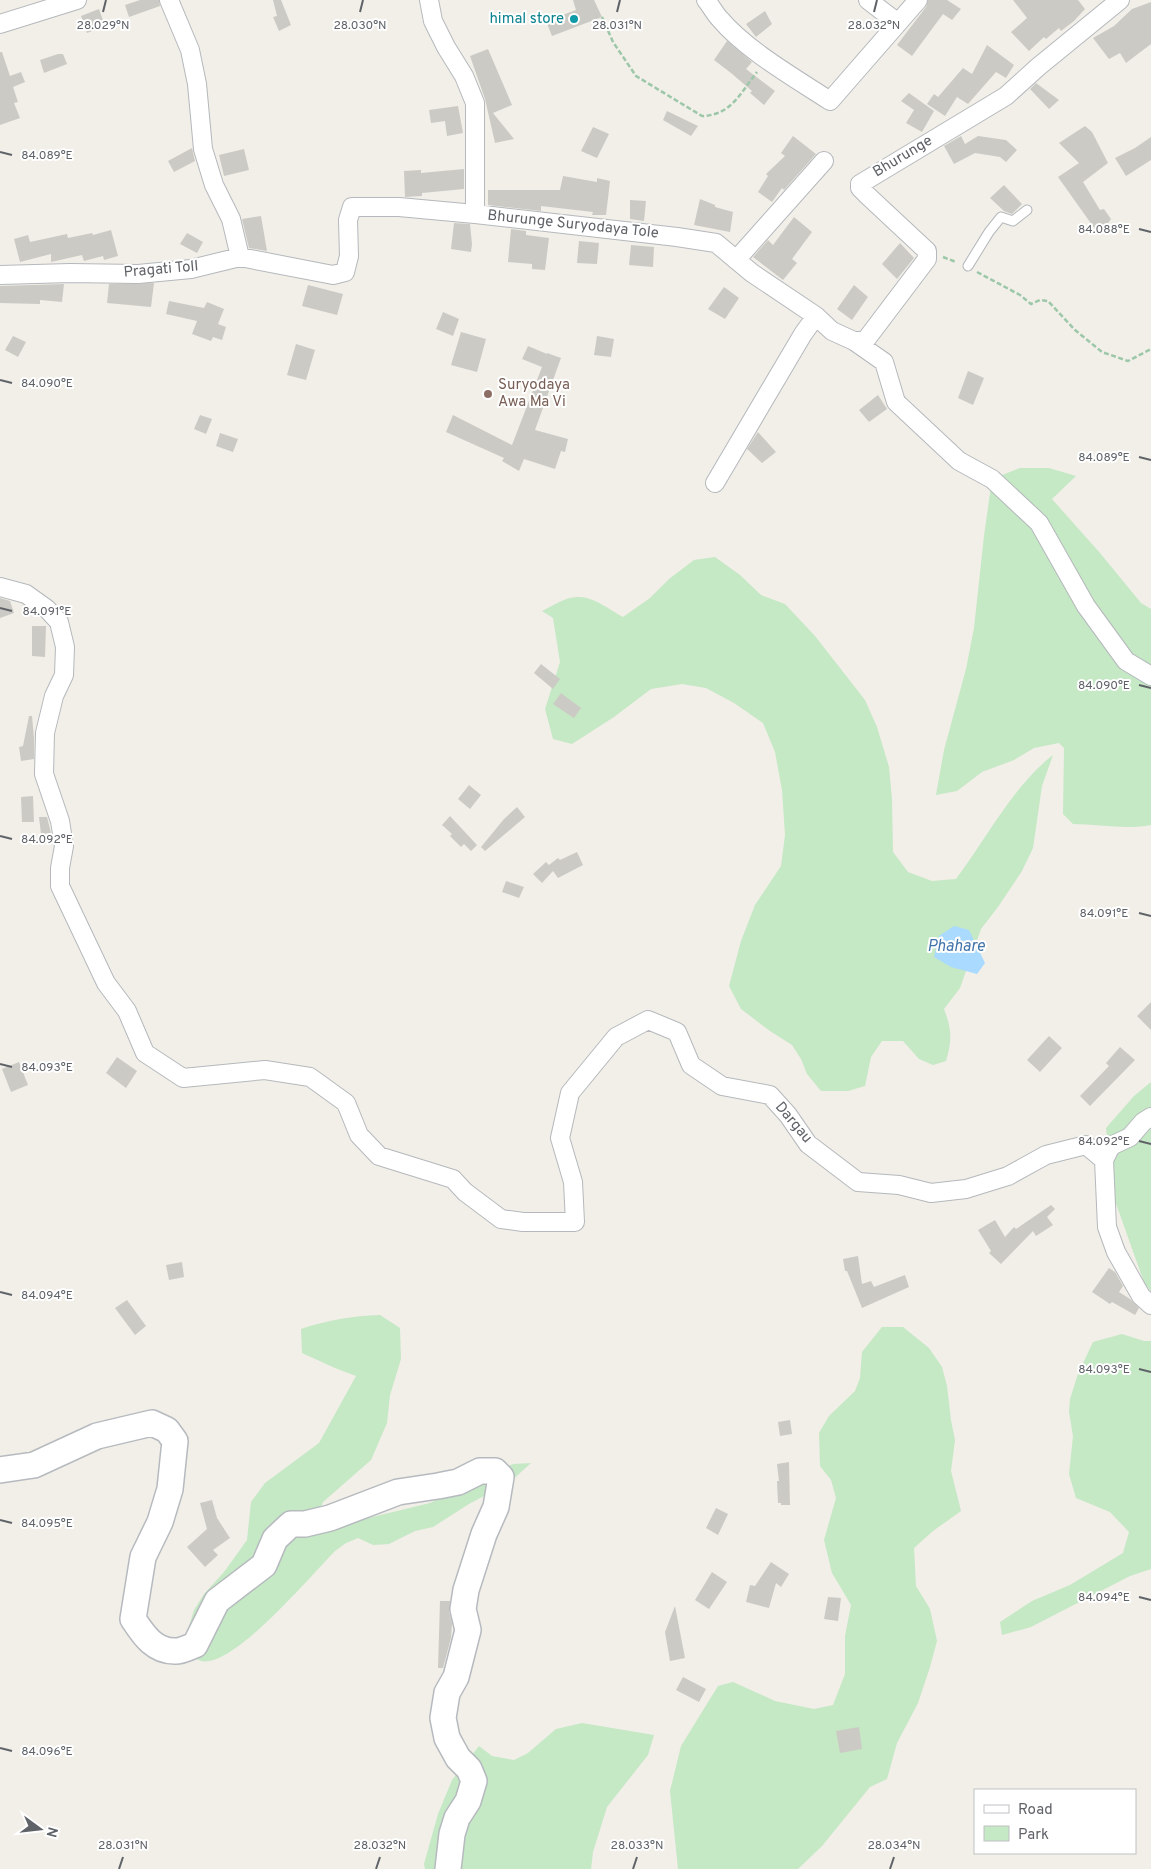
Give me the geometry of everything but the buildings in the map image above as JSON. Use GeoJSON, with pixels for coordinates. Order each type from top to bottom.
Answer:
{"type":"FeatureCollection","features":[{"type":"Feature","properties":{"kind":"street"},"geometry":{"type":"LineString","coordinates":[[0,24],[77,0]]}},
{"type":"Feature","properties":{"kind":"street"},"geometry":{"type":"LineString","coordinates":[[169,0],[190,50],[197,84],[203,149],[214,185],[231,219],[240,257]]}},
{"type":"Feature","properties":{"kind":"street"},"geometry":{"type":"LineString","coordinates":[[429,0],[433,21],[464,76],[475,103],[475,214]]}},
{"type":"Feature","properties":{"kind":"street"},"geometry":{"type":"LineString","coordinates":[[706,0],[719,19],[732,32],[767,59],[830,101],[918,0]]}},
{"type":"Feature","properties":{"kind":"street"},"geometry":{"type":"LineString","coordinates":[[868,0],[898,23]]}},
{"type":"Feature","properties":{"kind":"street","name":"Bhurunge"},"geometry":{"type":"LineString","coordinates":[[928,251],[868,196],[860,188],[860,184],[1006,96],[1038,67],[1120,0]]}},
{"type":"Feature","properties":{"kind":"street"},"geometry":{"type":"LineString","coordinates":[[736,260],[824,161]]}},
{"type":"Feature","properties":{"kind":"street","name":"Bhurunge Suryodaya Tole"},"geometry":{"type":"LineString","coordinates":[[320,272],[333,275],[345,272],[349,256],[348,220],[352,207],[399,207],[475,214],[716,243],[752,273],[816,316],[832,330],[854,341],[884,362],[896,402],[958,461],[992,479],[1039,523],[1086,606],[1126,661],[1151,676]]}},
{"type":"Feature","properties":{"kind":"street"},"geometry":{"type":"LineString","coordinates":[[854,341],[866,341],[926,259],[928,251]]}},
{"type":"Feature","properties":{"kind":"street","name":"Pragati Toll"},"geometry":{"type":"LineString","coordinates":[[0,275],[138,274],[191,269],[240,257],[320,272]]}},
{"type":"Feature","properties":{"kind":"street"},"geometry":{"type":"LineString","coordinates":[[715,483],[803,334],[816,316]]}},
{"type":"Feature","properties":{"kind":"street","name":"Dargau"},"geometry":{"type":"LineString","coordinates":[[0,587],[26,594],[47,609],[59,622],[65,647],[64,675],[54,696],[45,733],[44,774],[60,821],[64,846],[60,868],[60,886],[71,905],[90,952],[106,983],[127,1012],[146,1053],[183,1078],[265,1070],[310,1077],[346,1103],[359,1135],[379,1156],[453,1179],[501,1220],[523,1222],[575,1222],[573,1182],[560,1138],[570,1093],[616,1037],[648,1020],[677,1032],[691,1065],[722,1086],[770,1095],[788,1115],[808,1144],[858,1182],[899,1185],[931,1193],[966,1189],[1008,1176],[1046,1155],[1075,1147],[1086,1145],[1104,1160]]}},
{"type":"Feature","properties":{"kind":"street"},"geometry":{"type":"LineString","coordinates":[[1151,1117],[1143,1122],[1130,1137],[1111,1146],[1104,1160],[1107,1227],[1120,1259],[1141,1296],[1151,1305]]}},
{"type":"Feature","properties":{"kind":"street"},"geometry":{"type":"LineString","coordinates":[[0,1470],[34,1465],[53,1458],[73,1446],[97,1436],[152,1422],[167,1430],[175,1441],[170,1488],[160,1522],[144,1557],[133,1619],[147,1641],[176,1652],[195,1645],[217,1601],[264,1565],[275,1539],[291,1524],[305,1524],[330,1518],[398,1492],[458,1482],[480,1472],[495,1470],[501,1477],[496,1507],[484,1534],[466,1590],[463,1609],[468,1630],[456,1677],[447,1693],[443,1718],[447,1738],[458,1758],[469,1769],[474,1781],[468,1801],[457,1818],[452,1834],[448,1869]]}},
{"type":"Feature","properties":{"kind":"lane"},"geometry":{"type":"LineString","coordinates":[[968,266],[989,232],[1002,217],[1014,221],[1026,210]]}},
{"type":"Feature","properties":{"kind":"path"},"geometry":{"type":"LineString","coordinates":[[602,17],[613,42],[636,76],[702,116],[711,116],[728,109],[767,59]]}},
{"type":"Feature","properties":{"kind":"path"},"geometry":{"type":"LineString","coordinates":[[928,251],[968,266],[1020,295],[1031,304],[1040,300],[1048,301],[1075,330],[1102,352],[1128,361],[1151,349]]}},
{"type":"Feature","properties":{"kind":"green space"},"geometry":{"type":"Polygon","coordinates":[[[1020,468],[1049,468],[1076,476],[1052,499],[1141,603],[1151,609],[1151,825],[1122,827],[1073,824],[1063,814],[1064,748],[1059,743],[1034,748],[1014,760],[982,772],[957,791],[936,795],[944,750],[966,669],[974,628],[992,479],[1020,468]]]}},
{"type":"Feature","properties":{"kind":"green space"},"geometry":{"type":"Polygon","coordinates":[[[715,557],[740,575],[761,595],[785,604],[815,636],[865,700],[877,727],[889,767],[893,852],[908,872],[932,881],[956,879],[1013,797],[1025,782],[1053,755],[1042,786],[1033,848],[1022,871],[981,929],[960,988],[944,1009],[949,1023],[950,1035],[946,1061],[933,1065],[919,1059],[903,1041],[882,1041],[871,1057],[865,1086],[848,1091],[821,1091],[807,1074],[801,1059],[792,1045],[741,1009],[729,986],[741,941],[755,905],[781,866],[785,835],[782,790],[775,752],[763,723],[734,703],[706,688],[682,684],[651,689],[614,717],[572,744],[553,739],[545,709],[560,662],[553,618],[542,611],[564,600],[579,597],[596,601],[623,617],[650,598],[669,579],[694,560],[715,557]]]}},
{"type":"Feature","properties":{"kind":"green space"},"geometry":{"type":"Polygon","coordinates":[[[1151,1082],[1151,1291],[1145,1285],[1114,1198],[1106,1128],[1134,1096],[1151,1082]]]}},
{"type":"Feature","properties":{"kind":"green space"},"geometry":{"type":"Polygon","coordinates":[[[380,1315],[400,1328],[401,1359],[390,1395],[387,1423],[371,1460],[323,1502],[315,1521],[335,1526],[430,1503],[513,1464],[531,1463],[510,1482],[469,1504],[433,1527],[415,1531],[389,1544],[373,1545],[358,1538],[346,1543],[335,1551],[291,1598],[251,1636],[215,1660],[199,1660],[182,1649],[194,1610],[204,1594],[224,1572],[247,1540],[251,1502],[265,1483],[319,1443],[356,1376],[302,1353],[301,1329],[340,1319],[380,1315]]]}},
{"type":"Feature","properties":{"kind":"green space"},"geometry":{"type":"Polygon","coordinates":[[[882,1327],[903,1327],[929,1348],[942,1367],[947,1386],[955,1440],[951,1471],[961,1511],[933,1531],[914,1548],[916,1586],[930,1609],[937,1641],[918,1703],[897,1743],[887,1779],[870,1787],[822,1846],[798,1869],[678,1869],[670,1791],[681,1746],[718,1686],[733,1682],[775,1701],[814,1709],[833,1705],[845,1674],[845,1636],[851,1605],[832,1573],[824,1540],[836,1498],[831,1480],[820,1466],[819,1433],[829,1416],[855,1391],[860,1378],[862,1352],[882,1327]]]}},
{"type":"Feature","properties":{"kind":"green space"},"geometry":{"type":"Polygon","coordinates":[[[1122,1334],[1144,1341],[1151,1341],[1151,1569],[1130,1576],[1031,1627],[1002,1635],[1000,1622],[1032,1601],[1070,1585],[1123,1553],[1129,1532],[1110,1512],[1076,1498],[1069,1474],[1073,1436],[1069,1412],[1070,1399],[1078,1374],[1093,1342],[1122,1334]]]}},
{"type":"Feature","properties":{"kind":"green space"},"geometry":{"type":"Polygon","coordinates":[[[582,1723],[654,1735],[648,1755],[607,1807],[593,1852],[591,1869],[425,1869],[424,1864],[438,1814],[452,1780],[479,1746],[492,1756],[514,1760],[528,1753],[556,1729],[582,1723]]]}},
{"type":"Feature","properties":{"kind":"water","name":"Phahare"},"geometry":{"type":"Polygon","coordinates":[[[954,926],[969,930],[985,963],[977,974],[951,967],[934,957],[939,936],[954,926]]]}},
{"type":"Feature","properties":{"kind":"place","name":"himal store"},"geometry":{"type":"Point","coordinates":[574,19]}},
{"type":"Feature","properties":{"kind":"place","name":"Suryodaya Awa Ma Vi"},"geometry":{"type":"Point","coordinates":[488,394]}}]}
